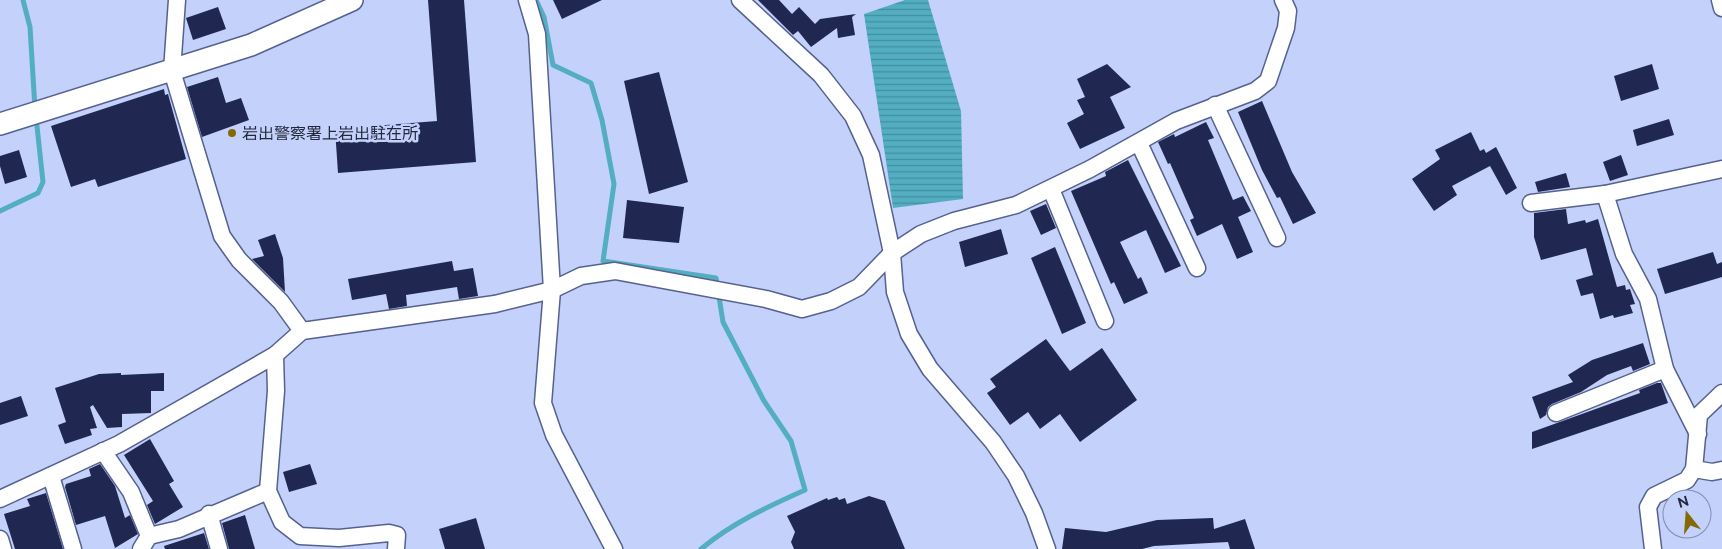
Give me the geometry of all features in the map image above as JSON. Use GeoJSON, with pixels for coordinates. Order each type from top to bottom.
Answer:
{"type":"FeatureCollection","features":[{"type":"Feature","properties":{"kind":"street"},"geometry":{"type":"LineString","coordinates":[[178,0],[172,71],[222,236],[239,260],[281,302],[302,331]]}},
{"type":"Feature","properties":{"kind":"street"},"geometry":{"type":"LineString","coordinates":[[0,124],[251,45],[352,0]]}},
{"type":"Feature","properties":{"kind":"street"},"geometry":{"type":"LineString","coordinates":[[527,0],[538,34],[552,290],[543,403],[554,435],[614,549]]}},
{"type":"Feature","properties":{"kind":"street"},"geometry":{"type":"LineString","coordinates":[[740,0],[821,76],[853,116],[871,155],[892,253],[895,292],[909,334],[930,369],[993,442],[1016,476],[1034,513],[1046,549]]}},
{"type":"Feature","properties":{"kind":"street"},"geometry":{"type":"LineString","coordinates":[[0,500],[103,451],[275,354],[302,331],[495,304],[552,290],[581,276],[615,271],[766,299],[802,309],[831,301],[859,287],[892,253],[921,234],[954,221],[1016,205],[1139,143],[1176,121],[1215,104],[1255,91],[1268,82],[1286,28],[1288,11],[1283,0]]}},
{"type":"Feature","properties":{"kind":"street"},"geometry":{"type":"LineString","coordinates":[[1720,0],[1722,8]]}},
{"type":"Feature","properties":{"kind":"street"},"geometry":{"type":"LineString","coordinates":[[1215,104],[1277,238]]}},
{"type":"Feature","properties":{"kind":"street"},"geometry":{"type":"LineString","coordinates":[[1139,143],[1197,268]]}},
{"type":"Feature","properties":{"kind":"street"},"geometry":{"type":"LineString","coordinates":[[1531,204],[1605,194],[1722,169]]}},
{"type":"Feature","properties":{"kind":"street"},"geometry":{"type":"LineString","coordinates":[[1051,189],[1105,321]]}},
{"type":"Feature","properties":{"kind":"street"},"geometry":{"type":"LineString","coordinates":[[1605,194],[1624,254],[1648,299],[1665,369],[1698,434]]}},
{"type":"Feature","properties":{"kind":"street"},"geometry":{"type":"LineString","coordinates":[[275,354],[275,400],[268,491],[282,522],[301,542],[389,533],[397,535],[396,549]]}},
{"type":"Feature","properties":{"kind":"street"},"geometry":{"type":"LineString","coordinates":[[1556,413],[1665,369]]}},
{"type":"Feature","properties":{"kind":"street"},"geometry":{"type":"LineString","coordinates":[[1652,549],[1648,508],[1654,496],[1687,480],[1694,469],[1699,414],[1722,393]]}},
{"type":"Feature","properties":{"kind":"street"},"geometry":{"type":"LineString","coordinates":[[103,451],[131,492],[145,543],[209,514],[268,491]]}},
{"type":"Feature","properties":{"kind":"street"},"geometry":{"type":"LineString","coordinates":[[1694,469],[1712,472],[1722,470]]}},
{"type":"Feature","properties":{"kind":"street"},"geometry":{"type":"LineString","coordinates":[[51,476],[73,549]]}},
{"type":"Feature","properties":{"kind":"street"},"geometry":{"type":"LineString","coordinates":[[209,514],[219,549]]}},
{"type":"Feature","properties":{"kind":"street"},"geometry":{"type":"LineString","coordinates":[[0,539],[3,549]]}},
{"type":"Feature","properties":{"kind":"shaded area"},"geometry":{"type":"Polygon","coordinates":[[[905,0],[928,0],[961,111],[963,199],[893,208],[864,14],[905,0]]]}},
{"type":"Feature","properties":{"kind":"building"},"geometry":{"type":"Polygon","coordinates":[[[428,0],[464,0],[476,162],[338,173],[335,129],[437,121],[428,0]]]}},
{"type":"Feature","properties":{"kind":"building"},"geometry":{"type":"Polygon","coordinates":[[[553,0],[602,0],[562,19],[553,0]]]}},
{"type":"Feature","properties":{"kind":"building"},"geometry":{"type":"Polygon","coordinates":[[[758,0],[779,0],[792,14],[799,7],[815,24],[820,19],[856,14],[852,17],[855,35],[838,38],[837,28],[811,47],[798,31],[793,35],[758,0]]]}},
{"type":"Feature","properties":{"kind":"building"},"geometry":{"type":"Polygon","coordinates":[[[218,7],[226,29],[193,40],[186,18],[218,7]]]}},
{"type":"Feature","properties":{"kind":"building"},"geometry":{"type":"Polygon","coordinates":[[[1107,64],[1131,87],[1110,97],[1125,128],[1080,149],[1067,123],[1084,114],[1077,100],[1085,97],[1077,79],[1107,64]]]}},
{"type":"Feature","properties":{"kind":"building"},"geometry":{"type":"Polygon","coordinates":[[[1652,64],[1659,89],[1621,101],[1614,76],[1652,64]]]}},
{"type":"Feature","properties":{"kind":"building"},"geometry":{"type":"Polygon","coordinates":[[[659,72],[688,182],[649,194],[624,81],[659,72]]]}},
{"type":"Feature","properties":{"kind":"building"},"geometry":{"type":"Polygon","coordinates":[[[218,77],[226,103],[241,98],[249,120],[202,137],[187,87],[218,77]]]}},
{"type":"Feature","properties":{"kind":"building"},"geometry":{"type":"Polygon","coordinates":[[[164,89],[165,95],[168,94],[186,159],[98,187],[95,179],[71,187],[51,126],[164,89]]]}},
{"type":"Feature","properties":{"kind":"building"},"geometry":{"type":"Polygon","coordinates":[[[1262,101],[1292,172],[1316,213],[1293,224],[1280,197],[1277,198],[1262,170],[1238,112],[1262,101]]]}},
{"type":"Feature","properties":{"kind":"building"},"geometry":{"type":"Polygon","coordinates":[[[1669,119],[1674,135],[1637,146],[1633,130],[1669,119]]]}},
{"type":"Feature","properties":{"kind":"building"},"geometry":{"type":"Polygon","coordinates":[[[1206,122],[1214,138],[1208,140],[1233,200],[1243,196],[1251,211],[1238,217],[1253,252],[1237,259],[1222,224],[1197,236],[1190,220],[1194,218],[1170,163],[1168,164],[1158,142],[1174,134],[1175,137],[1206,122]]]}},
{"type":"Feature","properties":{"kind":"building"},"geometry":{"type":"Polygon","coordinates":[[[1471,132],[1480,151],[1484,149],[1486,153],[1496,147],[1517,188],[1506,195],[1490,166],[1452,186],[1457,195],[1434,211],[1412,179],[1440,159],[1435,150],[1471,132]]]}},
{"type":"Feature","properties":{"kind":"building"},"geometry":{"type":"Polygon","coordinates":[[[19,150],[27,177],[5,184],[0,166],[0,156],[19,150]]]}},
{"type":"Feature","properties":{"kind":"building"},"geometry":{"type":"Polygon","coordinates":[[[1621,155],[1628,175],[1610,181],[1603,162],[1621,155]]]}},
{"type":"Feature","properties":{"kind":"building"},"geometry":{"type":"Polygon","coordinates":[[[1128,160],[1181,266],[1165,273],[1146,230],[1120,242],[1138,279],[1141,277],[1148,293],[1124,304],[1114,282],[1111,284],[1071,191],[1106,176],[1105,172],[1128,160]]]}},
{"type":"Feature","properties":{"kind":"building"},"geometry":{"type":"Polygon","coordinates":[[[1566,173],[1570,187],[1538,192],[1535,182],[1566,173]]]}},
{"type":"Feature","properties":{"kind":"building"},"geometry":{"type":"Polygon","coordinates":[[[627,200],[684,207],[679,243],[623,238],[627,200]]]}},
{"type":"Feature","properties":{"kind":"building"},"geometry":{"type":"Polygon","coordinates":[[[1046,204],[1056,228],[1041,235],[1030,211],[1046,204]]]}},
{"type":"Feature","properties":{"kind":"building"},"geometry":{"type":"Polygon","coordinates":[[[1566,209],[1568,224],[1585,220],[1586,223],[1598,219],[1617,287],[1625,285],[1626,290],[1630,289],[1635,304],[1630,305],[1633,313],[1614,318],[1613,315],[1600,319],[1593,293],[1581,296],[1576,280],[1593,275],[1586,248],[1541,260],[1534,237],[1534,213],[1566,209]]]}},
{"type":"Feature","properties":{"kind":"building"},"geometry":{"type":"Polygon","coordinates":[[[1001,229],[1008,254],[965,267],[959,242],[1001,229]]]}},
{"type":"Feature","properties":{"kind":"building"},"geometry":{"type":"Polygon","coordinates":[[[275,234],[283,258],[285,292],[252,259],[264,256],[258,240],[275,234]]]}},
{"type":"Feature","properties":{"kind":"building"},"geometry":{"type":"Polygon","coordinates":[[[1055,247],[1086,323],[1062,334],[1031,258],[1055,247]]]}},
{"type":"Feature","properties":{"kind":"building"},"geometry":{"type":"Polygon","coordinates":[[[1713,252],[1717,264],[1722,262],[1722,277],[1665,294],[1657,269],[1713,252]]]}},
{"type":"Feature","properties":{"kind":"building"},"geometry":{"type":"Polygon","coordinates":[[[452,261],[454,271],[473,268],[478,296],[459,299],[457,287],[406,295],[407,306],[389,309],[386,294],[352,300],[348,279],[452,261]]]}},
{"type":"Feature","properties":{"kind":"building"},"geometry":{"type":"Polygon","coordinates":[[[1046,339],[1070,371],[1102,348],[1137,400],[1080,442],[1060,414],[1040,429],[1028,412],[1010,425],[987,393],[996,387],[990,379],[1046,339]]]}},
{"type":"Feature","properties":{"kind":"building"},"geometry":{"type":"Polygon","coordinates":[[[1643,343],[1650,364],[1633,371],[1631,366],[1607,375],[1581,392],[1552,404],[1548,407],[1546,415],[1540,419],[1532,397],[1573,382],[1568,375],[1592,360],[1643,343]]]}},
{"type":"Feature","properties":{"kind":"building"},"geometry":{"type":"Polygon","coordinates":[[[121,373],[121,375],[164,373],[164,391],[151,391],[151,413],[122,414],[122,427],[107,428],[93,405],[90,407],[97,428],[90,429],[92,435],[65,444],[58,425],[66,422],[55,388],[99,374],[121,373]]]}},
{"type":"Feature","properties":{"kind":"building"},"geometry":{"type":"Polygon","coordinates":[[[1661,383],[1668,403],[1532,449],[1532,432],[1640,393],[1639,390],[1661,383]]]}},
{"type":"Feature","properties":{"kind":"building"},"geometry":{"type":"Polygon","coordinates":[[[21,396],[28,416],[0,425],[0,403],[21,396]]]}},
{"type":"Feature","properties":{"kind":"building"},"geometry":{"type":"Polygon","coordinates":[[[150,439],[174,481],[169,484],[183,507],[155,524],[147,505],[153,501],[124,455],[150,439]]]}},
{"type":"Feature","properties":{"kind":"building"},"geometry":{"type":"Polygon","coordinates":[[[100,464],[115,486],[125,518],[130,515],[138,534],[115,548],[105,516],[76,525],[65,487],[66,484],[91,476],[89,469],[100,464]]]}},
{"type":"Feature","properties":{"kind":"building"},"geometry":{"type":"Polygon","coordinates":[[[310,464],[317,484],[289,492],[283,472],[310,464]]]}},
{"type":"Feature","properties":{"kind":"building"},"geometry":{"type":"Polygon","coordinates":[[[46,493],[63,549],[15,549],[4,514],[30,506],[27,499],[46,493]]]}},
{"type":"Feature","properties":{"kind":"building"},"geometry":{"type":"Polygon","coordinates":[[[869,496],[885,501],[905,549],[794,549],[791,542],[795,532],[787,516],[827,498],[828,500],[837,497],[839,500],[845,498],[847,504],[869,496]]]}},
{"type":"Feature","properties":{"kind":"building"},"geometry":{"type":"Polygon","coordinates":[[[245,515],[255,549],[229,549],[222,523],[245,515]]]}},
{"type":"Feature","properties":{"kind":"building"},"geometry":{"type":"Polygon","coordinates":[[[476,518],[485,549],[445,549],[439,529],[476,518]]]}},
{"type":"Feature","properties":{"kind":"building"},"geometry":{"type":"Polygon","coordinates":[[[1213,518],[1214,529],[1245,519],[1255,549],[1230,549],[1228,542],[1154,546],[1142,549],[1062,549],[1065,528],[1106,532],[1157,520],[1213,518]]]}},
{"type":"Feature","properties":{"kind":"building"},"geometry":{"type":"Polygon","coordinates":[[[204,533],[209,549],[165,549],[164,546],[204,533]]]}},
{"type":"Feature","properties":{"kind":"waterway"},"geometry":{"type":"LineString","coordinates":[[23,0],[30,27],[35,109]]}},
{"type":"Feature","properties":{"kind":"waterway"},"geometry":{"type":"LineString","coordinates":[[536,0],[544,17],[553,65],[591,83],[602,120],[614,184],[603,261],[716,278],[723,322],[764,401],[791,441],[805,490],[738,523],[701,549]]}},
{"type":"Feature","properties":{"kind":"waterway"},"geometry":{"type":"LineString","coordinates":[[0,211],[38,193],[43,182],[36,117]]}},
{"type":"Feature","properties":{"kind":"place","name":"岩出警察署上岩出駐在所"},"geometry":{"type":"Point","coordinates":[232,133]}}]}
